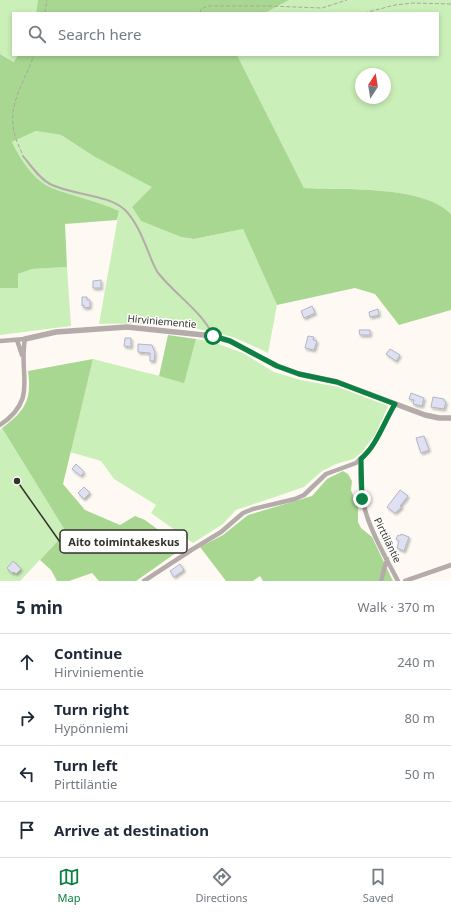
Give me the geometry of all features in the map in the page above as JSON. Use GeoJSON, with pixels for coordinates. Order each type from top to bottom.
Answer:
{"type":"FeatureCollection","features":[{"type":"Feature","properties":{"kind":"street","name":"Hirviniementie"},"geometry":{"type":"LineString","coordinates":[[0,341],[25,339],[56,332],[127,326],[213,336],[230,341],[284,369],[299,374],[337,382],[425,415],[439,418],[451,418]]}},
{"type":"Feature","properties":{"kind":"street"},"geometry":{"type":"LineString","coordinates":[[23,360],[25,339]]}},
{"type":"Feature","properties":{"kind":"street"},"geometry":{"type":"LineString","coordinates":[[0,425],[16,411],[23,399],[26,385],[23,360],[17,340]]}},
{"type":"Feature","properties":{"kind":"street"},"geometry":{"type":"LineString","coordinates":[[144,581],[193,548],[221,532],[242,513],[295,499],[304,495],[326,474],[356,463],[372,447],[395,404]]}},
{"type":"Feature","properties":{"kind":"street","name":"Pirttiläntie"},"geometry":{"type":"LineString","coordinates":[[361,459],[360,486],[363,504],[375,536],[398,581]]}},
{"type":"Feature","properties":{"kind":"street"},"geometry":{"type":"LineString","coordinates":[[381,581],[387,559]]}},
{"type":"Feature","properties":{"kind":"street"},"geometry":{"type":"LineString","coordinates":[[404,581],[451,566]]}},
{"type":"Feature","properties":{"kind":"lane"},"geometry":{"type":"LineString","coordinates":[[23,156],[36,172],[50,183],[104,199],[124,209],[135,223],[158,274],[166,281],[172,290],[208,324],[213,336]]}},
{"type":"Feature","properties":{"kind":"path"},"geometry":{"type":"LineString","coordinates":[[45,12],[47,0]]}},
{"type":"Feature","properties":{"kind":"path"},"geometry":{"type":"LineString","coordinates":[[200,12],[201,9],[208,6],[322,8],[347,0]]}},
{"type":"Feature","properties":{"kind":"path"},"geometry":{"type":"LineString","coordinates":[[368,12],[413,2],[451,4]]}},
{"type":"Feature","properties":{"kind":"path"},"geometry":{"type":"LineString","coordinates":[[23,156],[16,141],[12,109],[34,56]]}},
{"type":"Feature","properties":{"kind":"green space"},"geometry":{"type":"Polygon","coordinates":[[[0,0],[38,0],[36,12],[12,12],[12,56],[18,56],[15,62],[0,54],[0,0]]]}},
{"type":"Feature","properties":{"kind":"green space"},"geometry":{"type":"Polygon","coordinates":[[[38,0],[289,0],[267,12],[36,12],[38,0]]]}},
{"type":"Feature","properties":{"kind":"green space"},"geometry":{"type":"Polygon","coordinates":[[[289,0],[451,0],[451,214],[439,205],[422,198],[361,189],[304,188],[238,56],[439,56],[439,12],[267,12],[289,0]]]}},
{"type":"Feature","properties":{"kind":"green space"},"geometry":{"type":"Polygon","coordinates":[[[0,54],[14,62],[17,56],[238,56],[304,188],[361,189],[403,194],[422,198],[439,205],[451,214],[451,310],[399,325],[375,294],[355,288],[277,305],[243,229],[194,239],[181,237],[141,221],[132,207],[152,187],[95,157],[61,135],[36,131],[12,142],[19,156],[33,175],[52,188],[103,204],[119,211],[117,220],[65,224],[67,267],[32,269],[18,274],[18,288],[0,288],[0,54]]]}},
{"type":"Feature","properties":{"kind":"green space"},"geometry":{"type":"Polygon","coordinates":[[[36,131],[61,135],[95,157],[153,187],[132,207],[141,221],[181,237],[194,239],[243,229],[277,305],[268,353],[245,342],[222,334],[192,328],[161,325],[99,324],[119,211],[52,188],[33,175],[19,156],[12,142],[36,131]]]}},
{"type":"Feature","properties":{"kind":"green space"},"geometry":{"type":"Polygon","coordinates":[[[67,267],[71,326],[0,335],[0,288],[18,288],[18,274],[32,269],[67,267]]]}},
{"type":"Feature","properties":{"kind":"green space"},"geometry":{"type":"Polygon","coordinates":[[[168,335],[196,339],[184,383],[159,376],[168,335]]]}},
{"type":"Feature","properties":{"kind":"green space"},"geometry":{"type":"Polygon","coordinates":[[[196,339],[216,343],[243,353],[274,372],[301,380],[338,387],[388,406],[375,435],[361,453],[353,459],[336,464],[322,471],[304,487],[236,510],[223,524],[193,543],[151,513],[156,505],[114,479],[101,461],[70,452],[93,359],[183,382],[196,339]]]}},
{"type":"Feature","properties":{"kind":"green space"},"geometry":{"type":"Polygon","coordinates":[[[93,359],[63,484],[85,510],[120,525],[135,516],[145,520],[183,548],[136,581],[99,581],[92,573],[69,581],[57,581],[51,570],[40,560],[66,532],[2,428],[16,416],[25,404],[29,390],[28,371],[93,359]]]}},
{"type":"Feature","properties":{"kind":"green space"},"geometry":{"type":"Polygon","coordinates":[[[2,428],[66,532],[20,581],[0,581],[0,430],[2,428]]]}},
{"type":"Feature","properties":{"kind":"green space"},"geometry":{"type":"Polygon","coordinates":[[[343,471],[348,474],[352,481],[351,490],[358,508],[358,522],[361,528],[372,537],[393,581],[263,581],[260,576],[253,581],[226,581],[200,547],[223,535],[248,515],[312,496],[327,479],[343,471]]]}},
{"type":"Feature","properties":{"kind":"building"},"geometry":{"type":"Polygon","coordinates":[[[101,280],[101,288],[93,288],[93,281],[101,280]]]}},
{"type":"Feature","properties":{"kind":"building"},"geometry":{"type":"Polygon","coordinates":[[[82,297],[87,297],[87,300],[90,300],[90,307],[84,308],[84,305],[82,306],[82,297]]]}},
{"type":"Feature","properties":{"kind":"building"},"geometry":{"type":"Polygon","coordinates":[[[312,306],[315,313],[304,318],[301,311],[312,306]]]}},
{"type":"Feature","properties":{"kind":"building"},"geometry":{"type":"Polygon","coordinates":[[[378,309],[379,315],[370,317],[369,312],[378,309]]]}},
{"type":"Feature","properties":{"kind":"building"},"geometry":{"type":"Polygon","coordinates":[[[359,330],[370,330],[370,335],[360,335],[359,330]]]}},
{"type":"Feature","properties":{"kind":"building"},"geometry":{"type":"Polygon","coordinates":[[[308,336],[314,337],[313,340],[317,341],[314,350],[305,348],[308,336]]]}},
{"type":"Feature","properties":{"kind":"building"},"geometry":{"type":"Polygon","coordinates":[[[125,338],[131,338],[131,347],[124,346],[125,338]]]}},
{"type":"Feature","properties":{"kind":"building"},"geometry":{"type":"Polygon","coordinates":[[[138,344],[152,345],[155,353],[154,361],[150,361],[150,353],[138,352],[138,344]]]}},
{"type":"Feature","properties":{"kind":"building"},"geometry":{"type":"Polygon","coordinates":[[[390,349],[400,355],[396,361],[386,354],[390,349]]]}},
{"type":"Feature","properties":{"kind":"building"},"geometry":{"type":"Polygon","coordinates":[[[411,393],[424,398],[422,406],[413,404],[414,400],[409,399],[411,393]]]}},
{"type":"Feature","properties":{"kind":"building"},"geometry":{"type":"Polygon","coordinates":[[[433,397],[444,399],[446,402],[444,409],[431,407],[433,397]]]}},
{"type":"Feature","properties":{"kind":"building"},"geometry":{"type":"Polygon","coordinates":[[[424,436],[429,450],[421,453],[416,438],[424,436]]]}},
{"type":"Feature","properties":{"kind":"building"},"geometry":{"type":"Polygon","coordinates":[[[76,464],[84,472],[81,476],[72,469],[76,464]]]}},
{"type":"Feature","properties":{"kind":"building"},"geometry":{"type":"Polygon","coordinates":[[[84,487],[90,493],[84,499],[78,493],[84,487]]]}},
{"type":"Feature","properties":{"kind":"building"},"geometry":{"type":"Polygon","coordinates":[[[400,490],[408,496],[400,506],[402,507],[395,513],[387,507],[400,490]]]}},
{"type":"Feature","properties":{"kind":"building"},"geometry":{"type":"Polygon","coordinates":[[[401,534],[409,537],[404,551],[397,548],[399,541],[396,539],[398,535],[400,536],[401,534]]]}},
{"type":"Feature","properties":{"kind":"building"},"geometry":{"type":"Polygon","coordinates":[[[13,561],[21,569],[16,574],[14,572],[12,573],[7,568],[13,561]]]}},
{"type":"Feature","properties":{"kind":"building"},"geometry":{"type":"Polygon","coordinates":[[[180,564],[184,570],[174,577],[170,571],[180,564]]]}},
{"type":"Feature","properties":{"kind":"place","name":"Aito toimintakeskus"},"geometry":{"type":"Point","coordinates":[17,481]}},
{"type":"Feature","properties":{"kind":"route"},"geometry":{"type":"LineString","coordinates":[[213,336],[230,341],[277,366],[299,374],[337,382],[395,404],[372,447],[361,459],[360,480],[362,499]]}}]}
